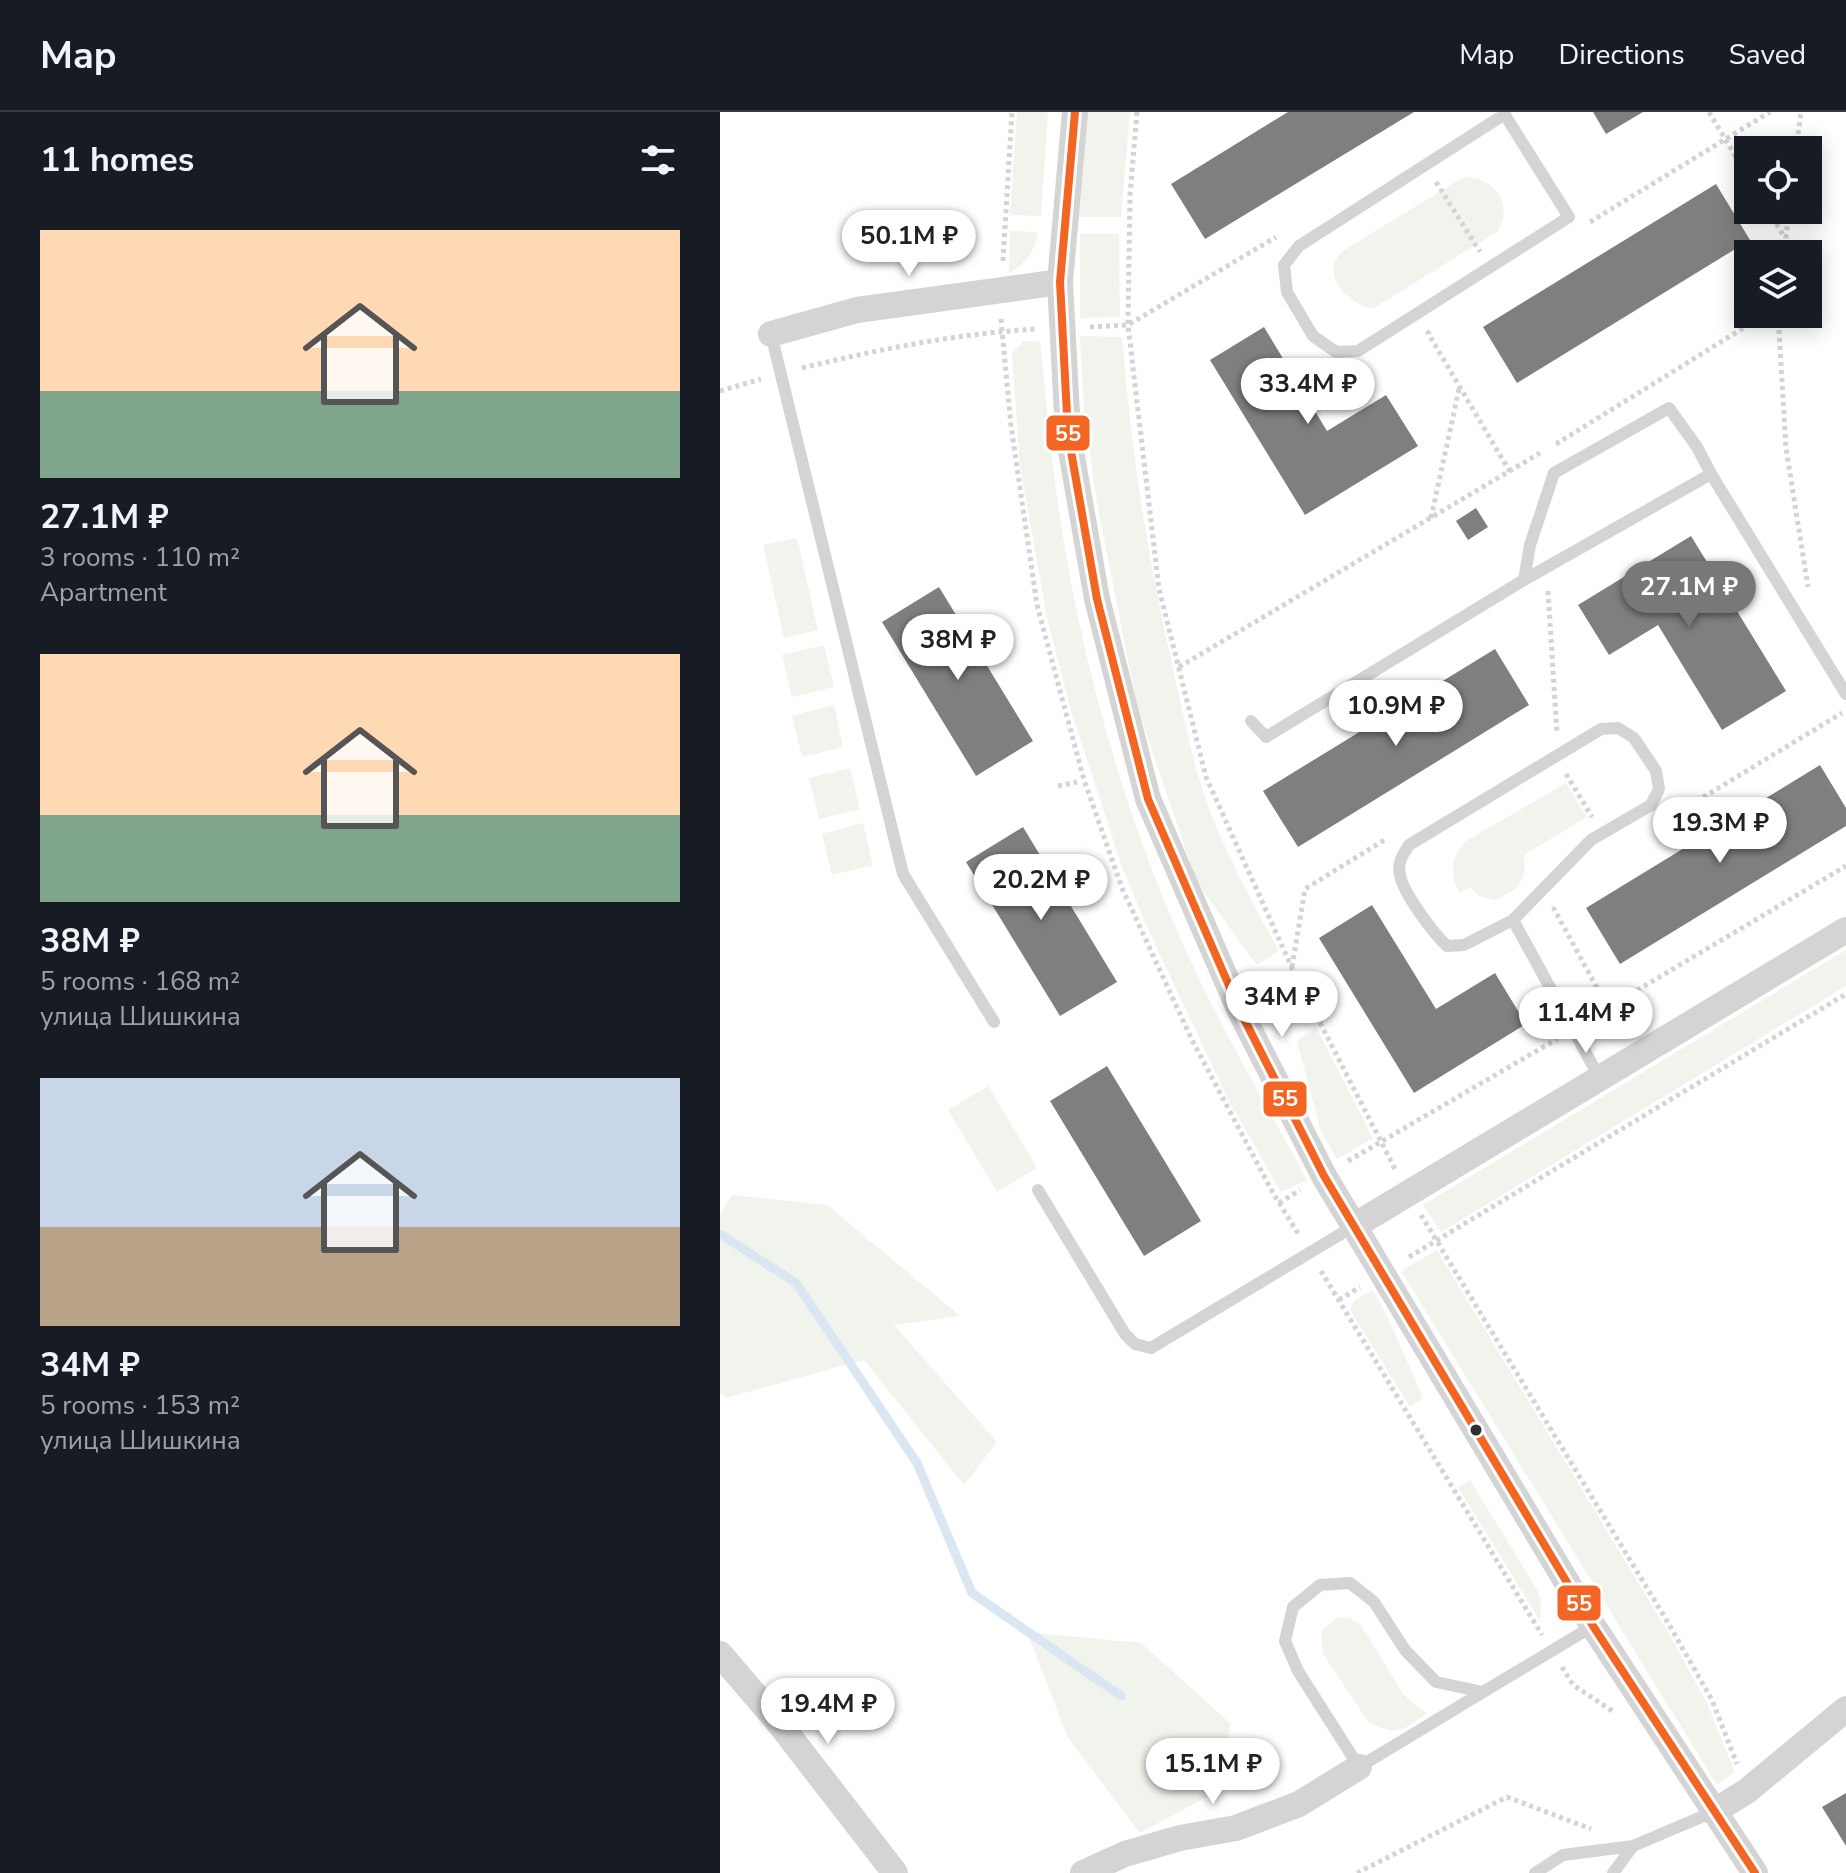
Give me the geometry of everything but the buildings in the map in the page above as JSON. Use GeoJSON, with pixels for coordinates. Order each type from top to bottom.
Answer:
{"type":"FeatureCollection","features":[{"type":"Feature","properties":{"kind":"street"},"geometry":{"type":"LineString","coordinates":[[1075,112],[1060,282],[1068,434],[1094,584],[1148,799],[1240,1011],[1324,1176],[1593,1626],[1755,1873]]}},
{"type":"Feature","properties":{"kind":"street"},"geometry":{"type":"LineString","coordinates":[[771,334],[857,310],[1060,282]]}},
{"type":"Feature","properties":{"kind":"street"},"geometry":{"type":"LineString","coordinates":[[1354,1226],[1846,930]]}},
{"type":"Feature","properties":{"kind":"street"},"geometry":{"type":"LineString","coordinates":[[720,1654],[779,1723],[895,1873]]}},
{"type":"Feature","properties":{"kind":"street"},"geometry":{"type":"LineString","coordinates":[[1713,1812],[1747,1791],[1846,1709]]}},
{"type":"Feature","properties":{"kind":"street"},"geometry":{"type":"LineString","coordinates":[[1083,1873],[1125,1854],[1180,1838],[1236,1828],[1299,1804],[1359,1767]]}},
{"type":"Feature","properties":{"kind":"lane"},"geometry":{"type":"LineString","coordinates":[[1504,113],[1569,217],[1358,351],[1336,352],[1313,336],[1287,292],[1284,265],[1299,246],[1426,166],[1504,113]]}},
{"type":"Feature","properties":{"kind":"lane"},"geometry":{"type":"LineString","coordinates":[[771,334],[903,874],[994,1022]]}},
{"type":"Feature","properties":{"kind":"lane"},"geometry":{"type":"LineString","coordinates":[[1524,580],[1530,545],[1554,473],[1669,408],[1697,447],[1846,694]]}},
{"type":"Feature","properties":{"kind":"lane"},"geometry":{"type":"LineString","coordinates":[[1251,721],[1266,737],[1524,580],[1711,474]]}},
{"type":"Feature","properties":{"kind":"lane"},"geometry":{"type":"LineString","coordinates":[[1618,728],[1634,738],[1656,771],[1659,789],[1651,805],[1602,834],[1591,840],[1513,920],[1464,945],[1447,946],[1432,933],[1400,876],[1400,859],[1409,845],[1601,729],[1618,728]]}},
{"type":"Feature","properties":{"kind":"lane"},"geometry":{"type":"LineString","coordinates":[[1513,920],[1599,1077]]}},
{"type":"Feature","properties":{"kind":"lane"},"geometry":{"type":"LineString","coordinates":[[1038,1190],[1125,1334],[1135,1344],[1151,1348],[1354,1226]]}},
{"type":"Feature","properties":{"kind":"lane"},"geometry":{"type":"LineString","coordinates":[[1483,1692],[1436,1682],[1405,1650],[1374,1602],[1350,1583],[1320,1585],[1293,1607],[1285,1641],[1298,1671],[1359,1767],[1593,1626]]}},
{"type":"Feature","properties":{"kind":"lane"},"geometry":{"type":"LineString","coordinates":[[1535,1873],[1563,1855],[1633,1846],[1713,1812]]}},
{"type":"Feature","properties":{"kind":"lane"},"geometry":{"type":"LineString","coordinates":[[1613,1873],[1633,1846]]}},
{"type":"Feature","properties":{"kind":"path"},"geometry":{"type":"LineString","coordinates":[[1137,112],[1130,195],[1128,325],[1159,589],[1206,777],[1292,968],[1398,1175]]}},
{"type":"Feature","properties":{"kind":"path"},"geometry":{"type":"LineString","coordinates":[[1709,112],[1734,154]]}},
{"type":"Feature","properties":{"kind":"path"},"geometry":{"type":"LineString","coordinates":[[1578,230],[1770,112]]}},
{"type":"Feature","properties":{"kind":"path"},"geometry":{"type":"LineString","coordinates":[[1798,136],[1801,112]]}},
{"type":"Feature","properties":{"kind":"path"},"geometry":{"type":"LineString","coordinates":[[1426,166],[1489,267]]}},
{"type":"Feature","properties":{"kind":"path"},"geometry":{"type":"LineString","coordinates":[[1777,224],[1786,239]]}},
{"type":"Feature","properties":{"kind":"path"},"geometry":{"type":"LineString","coordinates":[[1786,239],[1788,224]]}},
{"type":"Feature","properties":{"kind":"path"},"geometry":{"type":"LineString","coordinates":[[720,391],[894,345],[1001,331],[1128,325],[1286,231]]}},
{"type":"Feature","properties":{"kind":"path"},"geometry":{"type":"LineString","coordinates":[[1438,325],[1428,333],[1510,472]]}},
{"type":"Feature","properties":{"kind":"path"},"geometry":{"type":"LineString","coordinates":[[1179,667],[1510,472],[1743,328]]}},
{"type":"Feature","properties":{"kind":"path"},"geometry":{"type":"LineString","coordinates":[[1779,328],[1786,448],[1809,594]]}},
{"type":"Feature","properties":{"kind":"path"},"geometry":{"type":"LineString","coordinates":[[1431,518],[1460,388]]}},
{"type":"Feature","properties":{"kind":"path"},"geometry":{"type":"LineString","coordinates":[[1547,567],[1557,735],[1547,742],[1602,834]]}},
{"type":"Feature","properties":{"kind":"path"},"geometry":{"type":"LineString","coordinates":[[1665,820],[1846,710]]}},
{"type":"Feature","properties":{"kind":"path"},"geometry":{"type":"LineString","coordinates":[[1058,786],[1077,782]]}},
{"type":"Feature","properties":{"kind":"path"},"geometry":{"type":"LineString","coordinates":[[1292,968],[1305,889],[1399,832]]}},
{"type":"Feature","properties":{"kind":"path"},"geometry":{"type":"LineString","coordinates":[[1344,1164],[1846,866]]}},
{"type":"Feature","properties":{"kind":"path"},"geometry":{"type":"LineString","coordinates":[[1564,897],[1554,909],[1608,1008]]}},
{"type":"Feature","properties":{"kind":"path"},"geometry":{"type":"LineString","coordinates":[[1409,1257],[1846,994]]}},
{"type":"Feature","properties":{"kind":"path"},"geometry":{"type":"LineString","coordinates":[[1279,1203],[1307,1186]]}},
{"type":"Feature","properties":{"kind":"path"},"geometry":{"type":"LineString","coordinates":[[1420,1214],[1712,1700],[1747,1791]]}},
{"type":"Feature","properties":{"kind":"path"},"geometry":{"type":"LineString","coordinates":[[1339,1300],[1368,1282]]}},
{"type":"Feature","properties":{"kind":"path"},"geometry":{"type":"LineString","coordinates":[[1357,1873],[1507,1797],[1633,1846]]}},
{"type":"Feature","properties":{"kind":"shaded area"},"geometry":{"type":"Polygon","coordinates":[[[1017,112],[1048,112],[1041,216],[1010,215],[1017,112]]]}},
{"type":"Feature","properties":{"kind":"shaded area"},"geometry":{"type":"Polygon","coordinates":[[[1084,112],[1130,112],[1121,217],[1077,217],[1084,112]]]}},
{"type":"Feature","properties":{"kind":"shaded area"},"geometry":{"type":"Polygon","coordinates":[[[1464,177],[1485,182],[1499,194],[1504,211],[1498,231],[1374,308],[1359,304],[1345,294],[1335,280],[1334,272],[1341,252],[1464,177]]]}},
{"type":"Feature","properties":{"kind":"shaded area"},"geometry":{"type":"Polygon","coordinates":[[[1010,231],[1038,232],[1029,256],[1009,273],[1010,231]]]}},
{"type":"Feature","properties":{"kind":"shaded area"},"geometry":{"type":"Polygon","coordinates":[[[1080,234],[1119,234],[1120,317],[1080,318],[1080,234]]]}},
{"type":"Feature","properties":{"kind":"shaded area"},"geometry":{"type":"Polygon","coordinates":[[[1080,336],[1122,337],[1130,422],[1148,548],[1190,744],[1218,832],[1279,951],[1257,965],[1197,883],[1137,706],[1097,503],[1084,412],[1080,336]]]}},
{"type":"Feature","properties":{"kind":"shaded area"},"geometry":{"type":"Polygon","coordinates":[[[1024,341],[1040,342],[1058,504],[1077,614],[1120,776],[1137,830],[1192,965],[1307,1180],[1281,1192],[1228,1099],[1148,929],[1122,867],[1070,707],[1047,618],[1020,466],[1012,353],[1024,341]]]}},
{"type":"Feature","properties":{"kind":"shaded area"},"geometry":{"type":"Polygon","coordinates":[[[797,538],[818,630],[784,638],[763,545],[797,538]]]}},
{"type":"Feature","properties":{"kind":"shaded area"},"geometry":{"type":"Polygon","coordinates":[[[824,645],[834,687],[792,697],[782,655],[824,645]]]}},
{"type":"Feature","properties":{"kind":"shaded area"},"geometry":{"type":"Polygon","coordinates":[[[834,705],[843,747],[802,757],[792,716],[834,705]]]}},
{"type":"Feature","properties":{"kind":"shaded area"},"geometry":{"type":"Polygon","coordinates":[[[850,768],[860,809],[819,819],[809,778],[850,768]]]}},
{"type":"Feature","properties":{"kind":"shaded area"},"geometry":{"type":"Polygon","coordinates":[[[1566,783],[1587,817],[1524,855],[1520,884],[1510,892],[1495,900],[1479,896],[1470,887],[1459,893],[1453,866],[1457,853],[1466,841],[1566,783]]]}},
{"type":"Feature","properties":{"kind":"shaded area"},"geometry":{"type":"Polygon","coordinates":[[[863,823],[873,865],[832,875],[822,834],[863,823]]]}},
{"type":"Feature","properties":{"kind":"shaded area"},"geometry":{"type":"Polygon","coordinates":[[[1846,950],[1846,986],[1441,1232],[1423,1205],[1846,950]]]}},
{"type":"Feature","properties":{"kind":"shaded area"},"geometry":{"type":"Polygon","coordinates":[[[1316,1027],[1373,1138],[1337,1159],[1321,1132],[1297,1041],[1316,1027]]]}},
{"type":"Feature","properties":{"kind":"shaded area"},"geometry":{"type":"Polygon","coordinates":[[[988,1086],[1037,1168],[997,1192],[948,1110],[988,1086]]]}},
{"type":"Feature","properties":{"kind":"shaded area"},"geometry":{"type":"Polygon","coordinates":[[[732,1195],[827,1205],[960,1316],[894,1325],[997,1442],[964,1485],[864,1360],[726,1398],[720,1393],[720,1215],[732,1195]]]}},
{"type":"Feature","properties":{"kind":"shaded area"},"geometry":{"type":"Polygon","coordinates":[[[1437,1250],[1665,1627],[1707,1703],[1735,1772],[1717,1785],[1401,1271],[1437,1250]]]}},
{"type":"Feature","properties":{"kind":"shaded area"},"geometry":{"type":"Polygon","coordinates":[[[1373,1290],[1423,1398],[1410,1407],[1350,1310],[1354,1301],[1373,1290]]]}},
{"type":"Feature","properties":{"kind":"shaded area"},"geometry":{"type":"Polygon","coordinates":[[[1470,1480],[1536,1588],[1541,1600],[1540,1621],[1458,1487],[1470,1480]]]}},
{"type":"Feature","properties":{"kind":"shaded area"},"geometry":{"type":"Polygon","coordinates":[[[1338,1617],[1360,1624],[1404,1695],[1427,1714],[1405,1728],[1391,1731],[1369,1723],[1323,1654],[1321,1631],[1338,1617]]]}},
{"type":"Feature","properties":{"kind":"shaded area"},"geometry":{"type":"Polygon","coordinates":[[[1027,1632],[1141,1643],[1231,1724],[1214,1793],[1140,1833],[1068,1738],[1027,1632]]]}},
{"type":"Feature","properties":{"kind":"waterway"},"geometry":{"type":"LineString","coordinates":[[720,1234],[796,1283],[917,1463],[972,1593],[1121,1696]]}},
{"type":"Feature","properties":{"kind":"transit line","name":"55"},"geometry":{"type":"LineString","coordinates":[[1075,112],[1060,282],[1068,434],[1097,599],[1148,799],[1240,1011],[1324,1176],[1593,1626],[1755,1873]]}}]}
